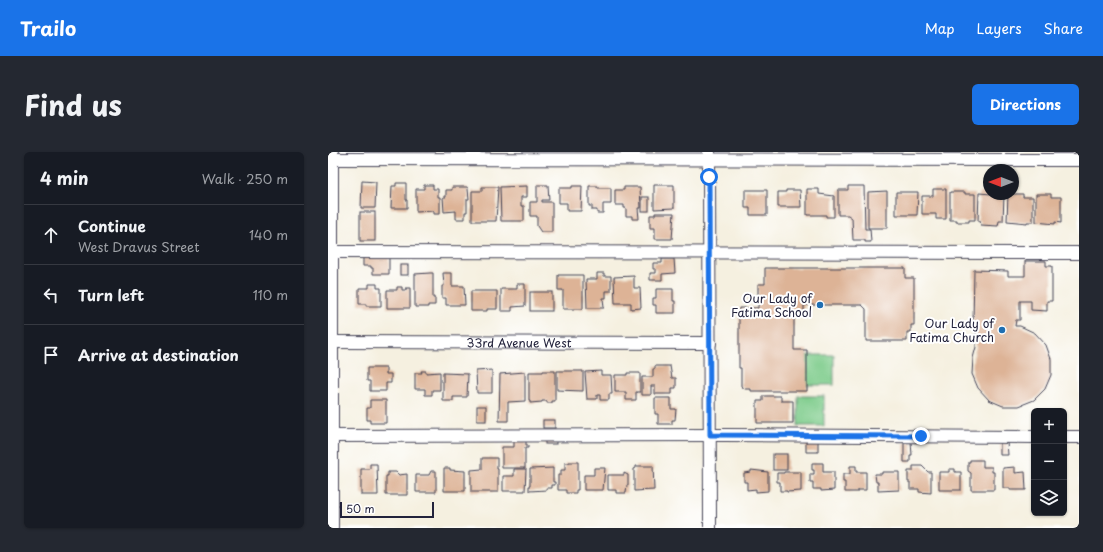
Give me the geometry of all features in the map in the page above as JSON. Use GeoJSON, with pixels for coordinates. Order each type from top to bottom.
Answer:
{"type":"FeatureCollection","features":[{"type":"Feature","properties":{"kind":"street"},"geometry":{"type":"LineString","coordinates":[[709,156],[710,528]]}},
{"type":"Feature","properties":{"kind":"street"},"geometry":{"type":"LineString","coordinates":[[332,528],[330,436],[330,157],[709,156],[1079,160]]}},
{"type":"Feature","properties":{"kind":"street"},"geometry":{"type":"LineString","coordinates":[[330,252],[1079,253]]}},
{"type":"Feature","properties":{"kind":"street","name":"33rd Avenue West"},"geometry":{"type":"LineString","coordinates":[[330,342],[710,343]]}},
{"type":"Feature","properties":{"kind":"street"},"geometry":{"type":"LineString","coordinates":[[330,436],[710,435],[1031,437]]}},
{"type":"Feature","properties":{"kind":"street"},"geometry":{"type":"LineString","coordinates":[[1067,437],[1079,437]]}},
{"type":"Feature","properties":{"kind":"green space"},"geometry":{"type":"Polygon","coordinates":[[[807,355],[834,355],[834,385],[807,385],[807,355]]]}},
{"type":"Feature","properties":{"kind":"green space"},"geometry":{"type":"Polygon","coordinates":[[[798,396],[824,396],[824,426],[798,426],[798,396]]]}},
{"type":"Feature","properties":{"kind":"building"},"geometry":{"type":"Polygon","coordinates":[[[362,181],[376,182],[375,208],[361,208],[362,181]]]}},
{"type":"Feature","properties":{"kind":"building"},"geometry":{"type":"Polygon","coordinates":[[[396,183],[406,183],[407,208],[391,208],[392,186],[396,186],[396,183]]]}},
{"type":"Feature","properties":{"kind":"building"},"geometry":{"type":"Polygon","coordinates":[[[424,185],[433,185],[433,189],[438,189],[438,197],[440,197],[440,214],[434,214],[434,211],[416,212],[416,189],[424,189],[424,185]]]}},
{"type":"Feature","properties":{"kind":"building"},"geometry":{"type":"Polygon","coordinates":[[[537,185],[548,185],[549,200],[542,200],[542,202],[552,202],[552,232],[541,232],[537,226],[537,216],[530,216],[530,202],[537,202],[537,185]]]}},
{"type":"Feature","properties":{"kind":"building"},"geometry":{"type":"Polygon","coordinates":[[[654,185],[674,185],[674,208],[654,209],[654,185]]]}},
{"type":"Feature","properties":{"kind":"building"},"geometry":{"type":"Polygon","coordinates":[[[527,186],[527,197],[521,197],[521,206],[524,206],[524,221],[501,221],[500,187],[527,186]]]}},
{"type":"Feature","properties":{"kind":"building"},"geometry":{"type":"Polygon","coordinates":[[[572,186],[582,186],[581,211],[567,211],[567,203],[559,203],[559,188],[572,188],[572,186]]]}},
{"type":"Feature","properties":{"kind":"building"},"geometry":{"type":"Polygon","coordinates":[[[589,186],[611,188],[611,204],[603,204],[603,213],[597,213],[597,210],[592,210],[592,206],[589,206],[589,186]]]}},
{"type":"Feature","properties":{"kind":"building"},"geometry":{"type":"Polygon","coordinates":[[[848,186],[864,186],[865,229],[870,229],[871,242],[865,242],[865,240],[853,240],[852,218],[848,215],[838,215],[838,190],[848,190],[848,186]]]}},
{"type":"Feature","properties":{"kind":"building"},"geometry":{"type":"Polygon","coordinates":[[[452,187],[467,187],[468,189],[469,199],[467,199],[467,212],[465,212],[465,219],[456,219],[456,211],[444,212],[443,197],[446,197],[446,190],[452,190],[452,187]]]}},
{"type":"Feature","properties":{"kind":"building"},"geometry":{"type":"Polygon","coordinates":[[[482,187],[498,187],[496,221],[472,221],[472,191],[482,191],[482,187]]]}},
{"type":"Feature","properties":{"kind":"building"},"geometry":{"type":"Polygon","coordinates":[[[624,187],[640,187],[641,208],[638,208],[639,219],[632,219],[632,216],[626,216],[626,208],[624,208],[624,205],[615,205],[615,190],[624,190],[624,187]]]}},
{"type":"Feature","properties":{"kind":"building"},"geometry":{"type":"Polygon","coordinates":[[[807,189],[819,189],[819,194],[834,196],[834,217],[826,217],[826,215],[807,215],[807,189]]]}},
{"type":"Feature","properties":{"kind":"building"},"geometry":{"type":"Polygon","coordinates":[[[933,189],[946,189],[946,219],[936,219],[936,214],[922,214],[922,196],[933,196],[933,189]]]}},
{"type":"Feature","properties":{"kind":"building"},"geometry":{"type":"Polygon","coordinates":[[[745,190],[767,190],[767,215],[750,215],[750,208],[745,208],[745,190]]]}},
{"type":"Feature","properties":{"kind":"building"},"geometry":{"type":"Polygon","coordinates":[[[786,190],[800,190],[801,207],[778,207],[778,192],[786,192],[786,190]]]}},
{"type":"Feature","properties":{"kind":"building"},"geometry":{"type":"Polygon","coordinates":[[[887,191],[887,228],[868,228],[868,192],[887,191]]]}},
{"type":"Feature","properties":{"kind":"building"},"geometry":{"type":"Polygon","coordinates":[[[896,192],[918,192],[917,215],[896,215],[896,192]]]}},
{"type":"Feature","properties":{"kind":"building"},"geometry":{"type":"Polygon","coordinates":[[[950,192],[975,194],[975,220],[969,220],[969,222],[957,222],[957,220],[950,220],[950,192]]]}},
{"type":"Feature","properties":{"kind":"building"},"geometry":{"type":"Polygon","coordinates":[[[979,193],[983,193],[983,200],[1004,200],[1003,221],[999,221],[998,226],[981,225],[980,221],[978,221],[979,193]]]}},
{"type":"Feature","properties":{"kind":"building"},"geometry":{"type":"Polygon","coordinates":[[[1019,194],[1023,194],[1023,197],[1033,197],[1033,222],[1027,223],[1007,221],[1008,200],[1019,200],[1019,194]]]}},
{"type":"Feature","properties":{"kind":"building"},"geometry":{"type":"Polygon","coordinates":[[[1036,194],[1051,194],[1051,197],[1061,197],[1061,223],[1055,222],[1055,224],[1036,222],[1036,194]]]}},
{"type":"Feature","properties":{"kind":"building"},"geometry":{"type":"Polygon","coordinates":[[[642,197],[649,197],[649,211],[642,211],[642,197]]]}},
{"type":"Feature","properties":{"kind":"building"},"geometry":{"type":"Polygon","coordinates":[[[360,212],[375,212],[375,241],[360,241],[360,212]]]}},
{"type":"Feature","properties":{"kind":"building"},"geometry":{"type":"Polygon","coordinates":[[[655,213],[674,213],[672,239],[655,239],[655,228],[650,228],[650,215],[655,215],[655,213]]]}},
{"type":"Feature","properties":{"kind":"building"},"geometry":{"type":"Polygon","coordinates":[[[363,256],[389,256],[389,274],[373,274],[373,268],[371,268],[371,266],[363,266],[363,256]]]}},
{"type":"Feature","properties":{"kind":"building"},"geometry":{"type":"Polygon","coordinates":[[[662,259],[674,259],[675,273],[662,274],[662,280],[650,280],[650,273],[656,273],[656,269],[653,269],[653,263],[662,263],[662,259]]]}},
{"type":"Feature","properties":{"kind":"building","name":"Our Lady of Fatima Church"},"geometry":{"type":"Polygon","coordinates":[[[1025,261],[1046,261],[1046,266],[1052,266],[1052,301],[1047,301],[1047,311],[1031,310],[1031,301],[1020,301],[1020,320],[1016,320],[1015,326],[1020,326],[1035,333],[1046,345],[1051,359],[1051,375],[1045,389],[1034,400],[1019,406],[1003,406],[989,400],[978,388],[972,374],[973,358],[976,347],[976,322],[973,322],[974,270],[1008,271],[1008,276],[1025,276],[1025,261]]]}},
{"type":"Feature","properties":{"kind":"building"},"geometry":{"type":"Polygon","coordinates":[[[400,265],[408,265],[408,275],[400,275],[400,265]]]}},
{"type":"Feature","properties":{"kind":"building"},"geometry":{"type":"Polygon","coordinates":[[[765,268],[905,268],[905,278],[914,278],[914,325],[911,325],[911,332],[907,332],[907,341],[866,341],[866,309],[862,305],[804,305],[804,315],[794,315],[794,350],[807,350],[807,391],[751,391],[751,389],[745,389],[741,386],[741,368],[739,368],[739,308],[758,308],[758,284],[765,284],[765,268]]]}},
{"type":"Feature","properties":{"kind":"building"},"geometry":{"type":"Polygon","coordinates":[[[433,273],[433,298],[435,298],[435,305],[428,305],[428,307],[415,307],[415,274],[433,273]]]}},
{"type":"Feature","properties":{"kind":"building"},"geometry":{"type":"Polygon","coordinates":[[[443,273],[452,273],[452,286],[464,286],[465,305],[446,305],[446,298],[442,298],[442,286],[444,286],[443,273]]]}},
{"type":"Feature","properties":{"kind":"building"},"geometry":{"type":"Polygon","coordinates":[[[597,273],[604,273],[604,276],[611,276],[611,291],[606,291],[606,298],[603,298],[604,308],[587,308],[586,279],[597,279],[597,273]]]}},
{"type":"Feature","properties":{"kind":"building"},"geometry":{"type":"Polygon","coordinates":[[[558,275],[583,275],[583,309],[563,309],[563,290],[558,290],[558,275]]]}},
{"type":"Feature","properties":{"kind":"building"},"geometry":{"type":"Polygon","coordinates":[[[634,276],[634,288],[640,288],[641,308],[631,309],[631,303],[615,303],[614,277],[634,276]]]}},
{"type":"Feature","properties":{"kind":"building"},"geometry":{"type":"Polygon","coordinates":[[[369,284],[377,284],[377,288],[381,288],[381,306],[366,306],[366,304],[359,304],[359,288],[369,288],[369,284]]]}},
{"type":"Feature","properties":{"kind":"building"},"geometry":{"type":"Polygon","coordinates":[[[517,284],[525,284],[525,306],[512,307],[512,311],[501,311],[501,289],[517,289],[517,284]]]}},
{"type":"Feature","properties":{"kind":"building"},"geometry":{"type":"Polygon","coordinates":[[[397,287],[402,287],[402,290],[410,288],[410,308],[387,308],[387,290],[397,290],[397,287]]]}},
{"type":"Feature","properties":{"kind":"building"},"geometry":{"type":"Polygon","coordinates":[[[656,289],[673,289],[675,313],[656,313],[656,305],[653,305],[653,298],[656,298],[656,289]]]}},
{"type":"Feature","properties":{"kind":"building"},"geometry":{"type":"Polygon","coordinates":[[[471,291],[497,291],[497,309],[487,309],[487,311],[471,311],[471,291]]]}},
{"type":"Feature","properties":{"kind":"building"},"geometry":{"type":"Polygon","coordinates":[[[530,292],[552,292],[552,311],[530,311],[530,292]]]}},
{"type":"Feature","properties":{"kind":"building"},"geometry":{"type":"Polygon","coordinates":[[[655,366],[670,366],[672,378],[676,378],[676,388],[672,388],[672,394],[655,394],[655,386],[651,386],[651,395],[642,395],[642,377],[653,377],[653,369],[655,369],[655,366]]]}},
{"type":"Feature","properties":{"kind":"building"},"geometry":{"type":"Polygon","coordinates":[[[367,368],[386,368],[386,374],[391,374],[391,383],[386,383],[386,391],[370,391],[370,381],[367,381],[367,368]]]}},
{"type":"Feature","properties":{"kind":"building"},"geometry":{"type":"Polygon","coordinates":[[[492,370],[492,393],[477,393],[476,371],[492,370]]]}},
{"type":"Feature","properties":{"kind":"building"},"geometry":{"type":"Polygon","coordinates":[[[421,371],[426,371],[426,373],[440,372],[440,390],[432,390],[432,395],[425,395],[425,389],[415,389],[415,373],[422,373],[421,371]]]}},
{"type":"Feature","properties":{"kind":"building"},"geometry":{"type":"Polygon","coordinates":[[[555,371],[555,401],[552,401],[552,403],[542,401],[530,403],[529,372],[555,371]]]}},
{"type":"Feature","properties":{"kind":"building"},"geometry":{"type":"Polygon","coordinates":[[[557,371],[583,371],[583,391],[557,390],[557,371]]]}},
{"type":"Feature","properties":{"kind":"building"},"geometry":{"type":"Polygon","coordinates":[[[601,371],[601,375],[611,375],[612,394],[609,394],[609,400],[600,400],[600,395],[597,395],[597,399],[587,399],[585,372],[601,371]]]}},
{"type":"Feature","properties":{"kind":"building"},"geometry":{"type":"Polygon","coordinates":[[[525,372],[525,401],[508,402],[508,421],[499,421],[500,374],[525,372]]]}},
{"type":"Feature","properties":{"kind":"building"},"geometry":{"type":"Polygon","coordinates":[[[443,373],[468,374],[467,397],[453,397],[453,401],[443,401],[443,373]]]}},
{"type":"Feature","properties":{"kind":"building"},"geometry":{"type":"Polygon","coordinates":[[[627,373],[640,373],[640,392],[636,392],[636,400],[626,400],[626,392],[615,392],[615,375],[627,375],[627,373]]]}},
{"type":"Feature","properties":{"kind":"building"},"geometry":{"type":"Polygon","coordinates":[[[763,396],[781,396],[781,401],[793,401],[793,423],[757,423],[757,401],[763,401],[763,396]]]}},
{"type":"Feature","properties":{"kind":"building"},"geometry":{"type":"Polygon","coordinates":[[[655,398],[671,398],[671,409],[676,409],[675,420],[672,420],[672,424],[658,424],[658,414],[655,414],[655,398]]]}},
{"type":"Feature","properties":{"kind":"building"},"geometry":{"type":"Polygon","coordinates":[[[370,400],[386,400],[386,423],[370,423],[370,420],[367,420],[367,408],[370,408],[370,400]]]}},
{"type":"Feature","properties":{"kind":"building"},"geometry":{"type":"Polygon","coordinates":[[[477,406],[486,406],[486,421],[477,421],[477,406]]]}},
{"type":"Feature","properties":{"kind":"building"},"geometry":{"type":"Polygon","coordinates":[[[543,420],[555,420],[555,428],[543,428],[543,420]]]}},
{"type":"Feature","properties":{"kind":"building"},"geometry":{"type":"Polygon","coordinates":[[[514,437],[526,437],[526,445],[528,445],[528,448],[525,448],[525,468],[502,468],[502,447],[514,447],[514,437]]]}},
{"type":"Feature","properties":{"kind":"building"},"geometry":{"type":"Polygon","coordinates":[[[545,437],[556,437],[556,444],[545,444],[545,437]]]}},
{"type":"Feature","properties":{"kind":"building"},"geometry":{"type":"Polygon","coordinates":[[[806,439],[818,440],[818,452],[806,452],[806,439]]]}},
{"type":"Feature","properties":{"kind":"building"},"geometry":{"type":"Polygon","coordinates":[[[911,442],[912,455],[910,455],[910,462],[904,462],[904,443],[911,442]]]}},
{"type":"Feature","properties":{"kind":"building"},"geometry":{"type":"Polygon","coordinates":[[[1000,442],[1007,442],[1008,455],[1000,455],[1000,442]]]}},
{"type":"Feature","properties":{"kind":"building"},"geometry":{"type":"Polygon","coordinates":[[[773,454],[787,454],[787,470],[773,470],[773,454]]]}},
{"type":"Feature","properties":{"kind":"building"},"geometry":{"type":"Polygon","coordinates":[[[482,458],[497,458],[498,492],[471,492],[471,470],[482,469],[482,458]]]}},
{"type":"Feature","properties":{"kind":"building"},"geometry":{"type":"Polygon","coordinates":[[[970,460],[983,460],[983,467],[992,467],[992,472],[994,472],[994,490],[971,490],[971,473],[968,471],[968,462],[970,462],[970,460]]]}},
{"type":"Feature","properties":{"kind":"building"},"geometry":{"type":"Polygon","coordinates":[[[578,462],[578,490],[576,490],[576,493],[566,493],[566,490],[558,490],[558,475],[561,475],[561,470],[565,470],[565,463],[578,462]]]}},
{"type":"Feature","properties":{"kind":"building"},"geometry":{"type":"Polygon","coordinates":[[[812,463],[823,463],[823,472],[834,472],[834,490],[821,491],[821,489],[813,489],[813,482],[810,482],[810,474],[814,474],[814,470],[812,470],[812,463]]]}},
{"type":"Feature","properties":{"kind":"building"},"geometry":{"type":"Polygon","coordinates":[[[370,464],[377,464],[378,495],[361,495],[361,469],[370,469],[370,464]]]}},
{"type":"Feature","properties":{"kind":"building"},"geometry":{"type":"Polygon","coordinates":[[[636,466],[653,466],[654,490],[634,491],[634,469],[636,466]]]}},
{"type":"Feature","properties":{"kind":"building"},"geometry":{"type":"Polygon","coordinates":[[[850,466],[856,466],[856,472],[866,472],[866,490],[858,490],[858,492],[845,492],[843,474],[850,474],[850,466]]]}},
{"type":"Feature","properties":{"kind":"building"},"geometry":{"type":"Polygon","coordinates":[[[913,466],[922,466],[928,472],[931,472],[931,493],[919,492],[919,489],[910,489],[910,482],[908,482],[908,471],[913,471],[913,466]]]}},
{"type":"Feature","properties":{"kind":"building"},"geometry":{"type":"Polygon","coordinates":[[[1015,467],[1015,473],[1025,472],[1026,490],[1010,490],[1010,488],[1003,488],[1003,468],[1015,467]]]}},
{"type":"Feature","properties":{"kind":"building"},"geometry":{"type":"Polygon","coordinates":[[[444,468],[465,471],[465,491],[444,491],[444,468]]]}},
{"type":"Feature","properties":{"kind":"building"},"geometry":{"type":"Polygon","coordinates":[[[553,468],[553,482],[555,482],[555,485],[552,485],[552,488],[547,488],[547,490],[529,491],[530,469],[553,468]]]}},
{"type":"Feature","properties":{"kind":"building"},"geometry":{"type":"Polygon","coordinates":[[[594,468],[605,468],[603,490],[584,490],[584,475],[594,475],[594,468]]]}},
{"type":"Feature","properties":{"kind":"building"},"geometry":{"type":"Polygon","coordinates":[[[514,469],[526,469],[525,491],[503,491],[503,476],[514,476],[514,469]]]}},
{"type":"Feature","properties":{"kind":"building"},"geometry":{"type":"Polygon","coordinates":[[[949,469],[955,469],[955,472],[961,472],[961,490],[939,490],[939,472],[949,472],[949,469]]]}},
{"type":"Feature","properties":{"kind":"building"},"geometry":{"type":"Polygon","coordinates":[[[751,470],[768,472],[768,491],[756,492],[756,489],[747,490],[747,482],[744,482],[744,473],[751,472],[751,470]]]}},
{"type":"Feature","properties":{"kind":"building"},"geometry":{"type":"Polygon","coordinates":[[[431,471],[436,471],[436,492],[416,492],[416,475],[429,475],[431,471]]]}},
{"type":"Feature","properties":{"kind":"building"},"geometry":{"type":"Polygon","coordinates":[[[388,472],[396,472],[399,475],[407,474],[407,495],[386,495],[386,476],[388,476],[388,472]]]}},
{"type":"Feature","properties":{"kind":"building"},"geometry":{"type":"Polygon","coordinates":[[[801,472],[801,491],[780,491],[780,482],[777,482],[777,473],[801,472]]]}},
{"type":"Feature","properties":{"kind":"building"},"geometry":{"type":"Polygon","coordinates":[[[882,472],[899,472],[899,490],[878,491],[878,482],[876,482],[875,474],[882,474],[882,472]]]}},
{"type":"Feature","properties":{"kind":"building"},"geometry":{"type":"Polygon","coordinates":[[[624,473],[628,475],[626,493],[616,493],[616,490],[608,490],[608,475],[624,475],[624,473]]]}},
{"type":"Feature","properties":{"kind":"place","name":"Our Lady of Fatima School"},"geometry":{"type":"Point","coordinates":[820,305]}},
{"type":"Feature","properties":{"kind":"place","name":"Our Lady of Fatima Church"},"geometry":{"type":"Point","coordinates":[1002,330]}},
{"type":"Feature","properties":{"kind":"route"},"geometry":{"type":"LineString","coordinates":[[709,177],[710,435],[921,436]]}}]}
